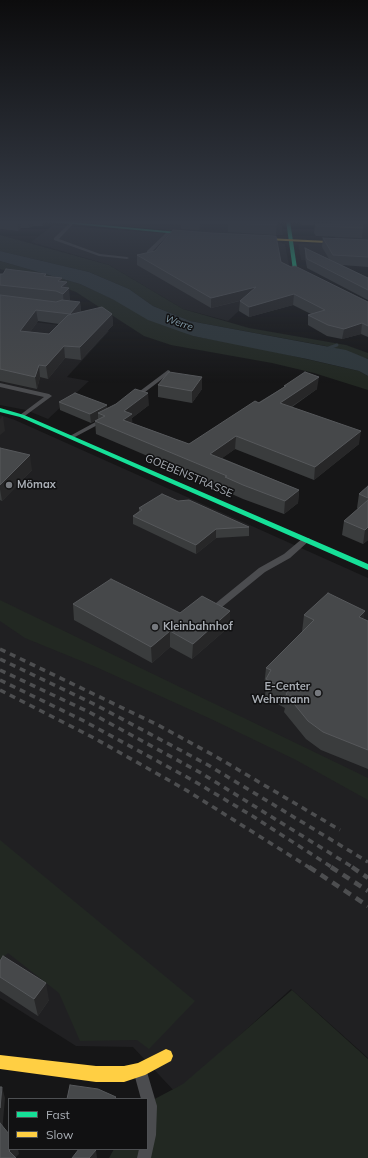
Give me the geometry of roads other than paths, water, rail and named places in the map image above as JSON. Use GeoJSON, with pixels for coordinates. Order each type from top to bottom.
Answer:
{"type":"FeatureCollection","features":[{"type":"Feature","properties":{"kind":"street"},"geometry":{"type":"LineString","coordinates":[[303,275],[368,307]]}},
{"type":"Feature","properties":{"kind":"street","name":"GOEBENSTRASSE"},"geometry":{"type":"LineString","coordinates":[[0,410],[22,416],[368,567]]}},
{"type":"Feature","properties":{"kind":"street"},"geometry":{"type":"LineString","coordinates":[[0,1062],[96,1074],[124,1074],[140,1070],[166,1056]]}},
{"type":"Feature","properties":{"kind":"lane"},"geometry":{"type":"LineString","coordinates":[[131,400],[168,372]]}},
{"type":"Feature","properties":{"kind":"lane"},"geometry":{"type":"LineString","coordinates":[[0,384],[49,396],[22,416]]}},
{"type":"Feature","properties":{"kind":"lane"},"geometry":{"type":"LineString","coordinates":[[71,437],[112,415]]}},
{"type":"Feature","properties":{"kind":"lane"},"geometry":{"type":"LineString","coordinates":[[219,605],[262,570],[287,556],[306,540]]}},
{"type":"Feature","properties":{"kind":"lane"},"geometry":{"type":"LineString","coordinates":[[140,1070],[148,1098]]}},
{"type":"Feature","properties":{"kind":"lane"},"geometry":{"type":"LineString","coordinates":[[148,1099],[150,1106],[148,1140]]}},
{"type":"Feature","properties":{"kind":"water","name":"Werre"},"geometry":{"type":"Polygon","coordinates":[[[49,275],[96,275],[129,289],[153,306],[190,321],[346,350],[368,359],[368,376],[359,371],[307,359],[193,336],[148,320],[114,300],[80,284],[49,275]]]}},
{"type":"Feature","properties":{"kind":"waterway"},"geometry":{"type":"LineString","coordinates":[[326,349],[337,345]]}},
{"type":"Feature","properties":{"kind":"railway"},"geometry":{"type":"LineString","coordinates":[[0,649],[158,725],[215,756],[340,830]]}},
{"type":"Feature","properties":{"kind":"railway"},"geometry":{"type":"LineString","coordinates":[[0,659],[96,705],[208,765],[368,862]]}},
{"type":"Feature","properties":{"kind":"railway"},"geometry":{"type":"LineString","coordinates":[[0,670],[89,712],[201,773],[354,868]]}},
{"type":"Feature","properties":{"kind":"railway"},"geometry":{"type":"LineString","coordinates":[[0,680],[82,720],[194,781],[254,817],[333,868]]}},
{"type":"Feature","properties":{"kind":"railway"},"geometry":{"type":"LineString","coordinates":[[0,690],[94,738],[186,790],[310,868]]}},
{"type":"Feature","properties":{"kind":"railway"},"geometry":{"type":"LineString","coordinates":[[309,867],[368,906]]}},
{"type":"Feature","properties":{"kind":"railway"},"geometry":{"type":"LineString","coordinates":[[331,867],[368,891]]}},
{"type":"Feature","properties":{"kind":"railway"},"geometry":{"type":"LineString","coordinates":[[352,867],[368,878]]}},
{"type":"Feature","properties":{"kind":"place","name":"Mömax"},"geometry":{"type":"Point","coordinates":[9,485]}},
{"type":"Feature","properties":{"kind":"place","name":"Kleinbahnhof"},"geometry":{"type":"Point","coordinates":[155,627]}},
{"type":"Feature","properties":{"kind":"place","name":"E-Center Wehrmann"},"geometry":{"type":"Point","coordinates":[318,693]}}]}
